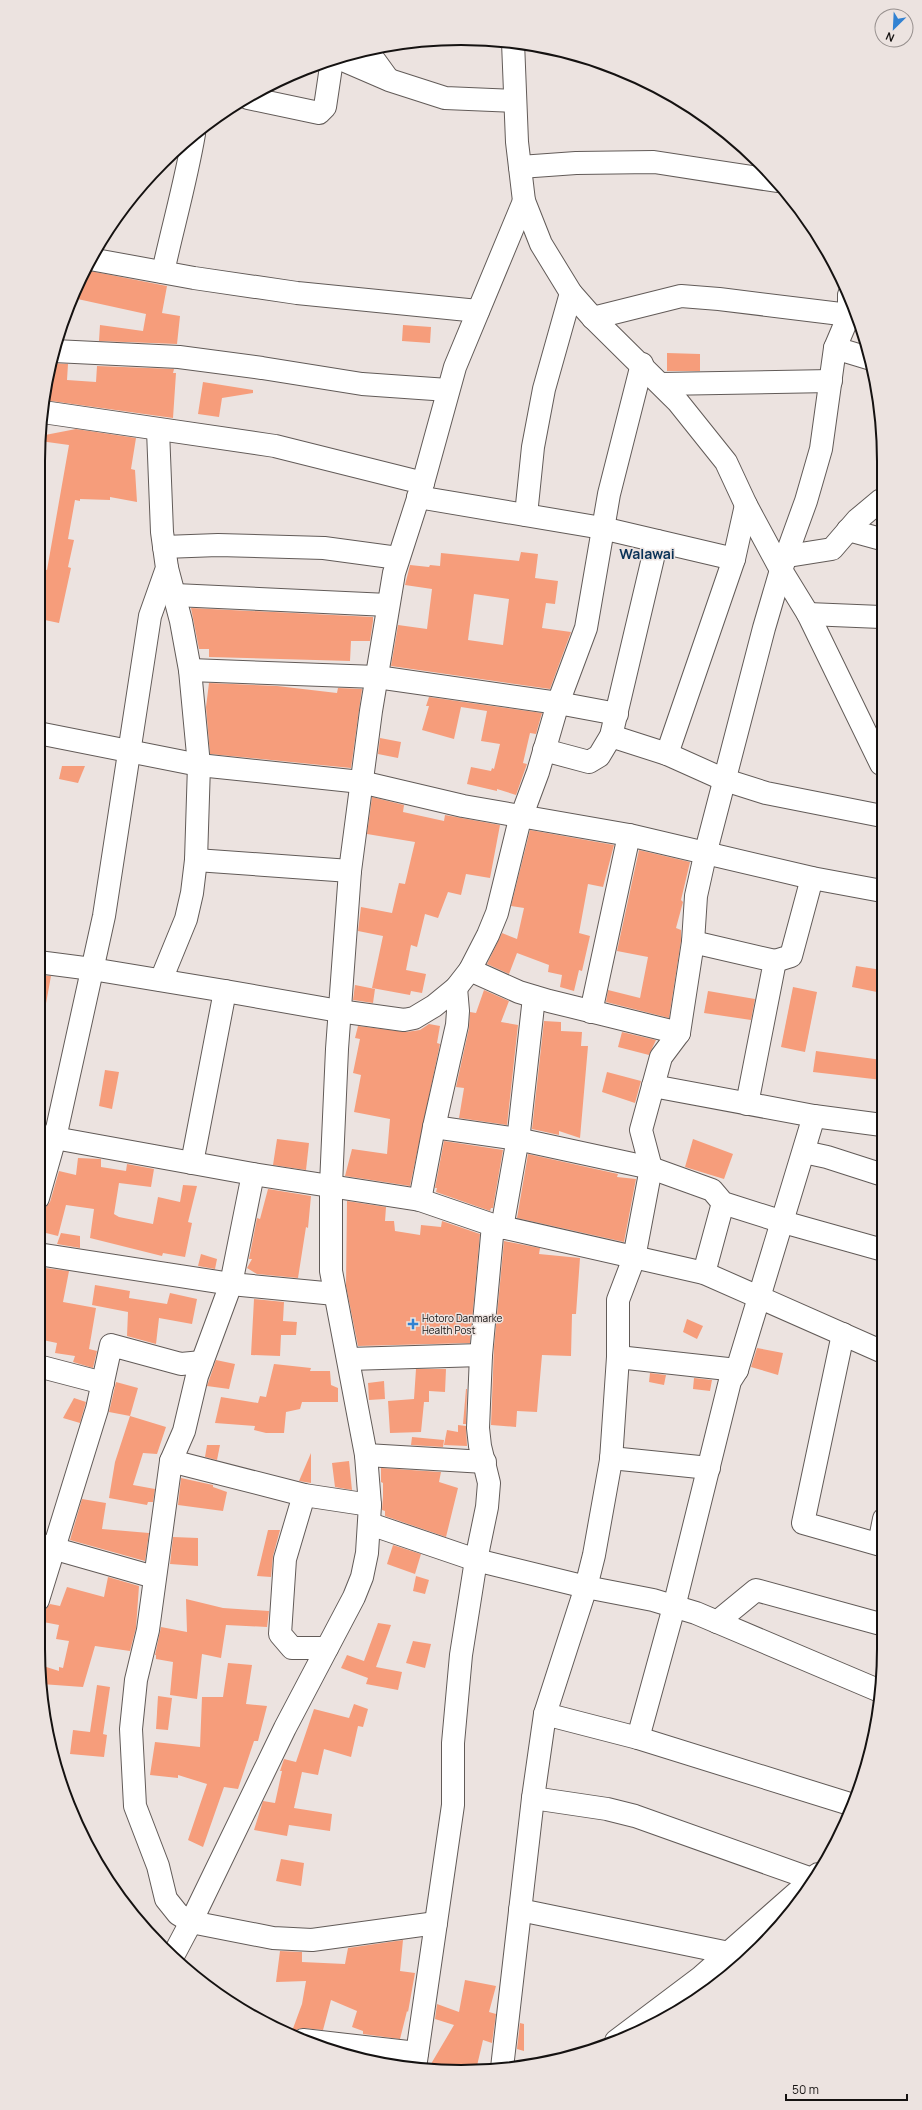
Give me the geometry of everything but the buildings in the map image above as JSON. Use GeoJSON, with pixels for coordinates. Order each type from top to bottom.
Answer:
{"type":"FeatureCollection","features":[{"type":"Feature","properties":{"kind":"street"},"geometry":{"type":"LineString","coordinates":[[513,49],[515,101],[524,201],[541,244],[570,293],[593,318],[642,364],[678,402],[726,462],[746,505],[784,563],[877,756]]}},
{"type":"Feature","properties":{"kind":"street"},"geometry":{"type":"LineString","coordinates":[[371,55],[389,80]]}},
{"type":"Feature","properties":{"kind":"street"},"geometry":{"type":"LineString","coordinates":[[346,61],[389,80],[444,98],[515,101]]}},
{"type":"Feature","properties":{"kind":"street"},"geometry":{"type":"LineString","coordinates":[[256,100],[318,113],[325,107],[331,66]]}},
{"type":"Feature","properties":{"kind":"street"},"geometry":{"type":"LineString","coordinates":[[163,272],[177,209],[185,185],[192,144]]}},
{"type":"Feature","properties":{"kind":"street"},"geometry":{"type":"LineString","coordinates":[[520,167],[576,163],[654,162],[767,179]]}},
{"type":"Feature","properties":{"kind":"street"},"geometry":{"type":"LineString","coordinates":[[176,1951],[285,1728],[354,1597],[362,1577],[367,1553],[370,1515],[366,1455],[349,1359],[331,1271],[331,1185],[339,1011],[350,871],[361,782],[394,573],[420,490],[455,367],[524,201]]}},
{"type":"Feature","properties":{"kind":"street"},"geometry":{"type":"LineString","coordinates":[[97,260],[297,293],[478,311]]}},
{"type":"Feature","properties":{"kind":"street"},"geometry":{"type":"LineString","coordinates":[[526,515],[534,447],[544,389],[570,293]]}},
{"type":"Feature","properties":{"kind":"street"},"geometry":{"type":"LineString","coordinates":[[593,318],[681,296],[734,301],[846,305]]}},
{"type":"Feature","properties":{"kind":"street"},"geometry":{"type":"LineString","coordinates":[[503,2062],[533,1798],[545,1714],[586,1587],[594,1555],[611,1458],[618,1357],[618,1300],[634,1258],[651,1168],[641,1130],[661,1057],[679,1033],[693,942],[696,896],[706,851],[750,677],[784,563],[821,450],[835,348],[848,309]]}},
{"type":"Feature","properties":{"kind":"street"},"geometry":{"type":"LineString","coordinates":[[835,348],[864,357]]}},
{"type":"Feature","properties":{"kind":"street"},"geometry":{"type":"LineString","coordinates":[[60,351],[179,357],[262,368],[362,384],[448,390]]}},
{"type":"Feature","properties":{"kind":"street"},"geometry":{"type":"LineString","coordinates":[[45,963],[161,980],[339,1011],[409,1020],[434,1006],[456,988],[470,970],[488,935],[497,913],[512,847],[558,703],[586,628],[602,528],[642,364]]}},
{"type":"Feature","properties":{"kind":"street"},"geometry":{"type":"LineString","coordinates":[[661,384],[831,381]]}},
{"type":"Feature","properties":{"kind":"street"},"geometry":{"type":"LineString","coordinates":[[48,413],[275,446],[420,490],[526,515],[602,528],[734,559]]}},
{"type":"Feature","properties":{"kind":"street"},"geometry":{"type":"LineString","coordinates":[[158,430],[161,513],[166,557],[190,670],[199,765],[196,860],[192,893],[186,919],[161,980]]}},
{"type":"Feature","properties":{"kind":"street"},"geometry":{"type":"LineString","coordinates":[[784,563],[832,548],[848,530],[877,504]]}},
{"type":"Feature","properties":{"kind":"street"},"geometry":{"type":"LineString","coordinates":[[667,754],[734,559],[746,505]]}},
{"type":"Feature","properties":{"kind":"street"},"geometry":{"type":"LineString","coordinates":[[848,530],[877,537]]}},
{"type":"Feature","properties":{"kind":"street"},"geometry":{"type":"LineString","coordinates":[[544,750],[588,762],[599,756],[611,736],[657,541]]}},
{"type":"Feature","properties":{"kind":"street"},"geometry":{"type":"LineString","coordinates":[[166,557],[218,545],[324,548],[398,558]]}},
{"type":"Feature","properties":{"kind":"street"},"geometry":{"type":"LineString","coordinates":[[166,557],[150,616],[104,916],[92,969],[46,1136],[253,1174],[420,1200],[497,1226],[704,1273],[877,1349]]}},
{"type":"Feature","properties":{"kind":"street"},"geometry":{"type":"LineString","coordinates":[[174,595],[388,605]]}},
{"type":"Feature","properties":{"kind":"street"},"geometry":{"type":"LineString","coordinates":[[808,614],[877,617]]}},
{"type":"Feature","properties":{"kind":"street"},"geometry":{"type":"LineString","coordinates":[[190,670],[377,677],[558,703],[617,714]]}},
{"type":"Feature","properties":{"kind":"street"},"geometry":{"type":"LineString","coordinates":[[45,735],[129,753],[199,765],[361,782],[463,806],[522,815],[706,851],[812,878],[877,891]]}},
{"type":"Feature","properties":{"kind":"street"},"geometry":{"type":"LineString","coordinates":[[611,736],[667,754],[725,780],[766,793],[877,815]]}},
{"type":"Feature","properties":{"kind":"street"},"geometry":{"type":"LineString","coordinates":[[591,1012],[629,835]]}},
{"type":"Feature","properties":{"kind":"street"},"geometry":{"type":"LineString","coordinates":[[196,860],[350,871]]}},
{"type":"Feature","properties":{"kind":"street"},"geometry":{"type":"LineString","coordinates":[[693,942],[775,961],[791,956],[812,878]]}},
{"type":"Feature","properties":{"kind":"street"},"geometry":{"type":"LineString","coordinates":[[747,1104],[775,961]]}},
{"type":"Feature","properties":{"kind":"street"},"geometry":{"type":"LineString","coordinates":[[470,970],[534,997],[679,1033]]}},
{"type":"Feature","properties":{"kind":"street"},"geometry":{"type":"LineString","coordinates":[[420,1200],[434,1127],[457,1025],[458,1011],[456,988]]}},
{"type":"Feature","properties":{"kind":"street"},"geometry":{"type":"LineString","coordinates":[[192,1163],[225,991]]}},
{"type":"Feature","properties":{"kind":"street"},"geometry":{"type":"LineString","coordinates":[[337,2046],[416,2060],[453,1805],[452,1743],[461,1655],[476,1560],[487,1507],[489,1483],[480,1446],[478,1428],[481,1355],[497,1226],[517,1139],[534,997]]}},
{"type":"Feature","properties":{"kind":"street"},"geometry":{"type":"LineString","coordinates":[[653,1086],[814,1116],[877,1124]]}},
{"type":"Feature","properties":{"kind":"street"},"geometry":{"type":"LineString","coordinates":[[638,1738],[674,1607],[730,1381],[737,1370],[814,1116]]}},
{"type":"Feature","properties":{"kind":"street"},"geometry":{"type":"LineString","coordinates":[[434,1127],[517,1139],[651,1168],[712,1190],[723,1203],[783,1222],[877,1248]]}},
{"type":"Feature","properties":{"kind":"street"},"geometry":{"type":"LineString","coordinates":[[804,1152],[827,1157],[877,1173]]}},
{"type":"Feature","properties":{"kind":"street"},"geometry":{"type":"LineString","coordinates":[[253,1174],[231,1284],[202,1362],[184,1431],[171,1461],[154,1577],[148,1630],[136,1680],[131,1729],[135,1806],[158,1866],[166,1899],[178,1914],[191,1922],[273,1938],[312,1940],[436,1923]]}},
{"type":"Feature","properties":{"kind":"street"},"geometry":{"type":"LineString","coordinates":[[704,1273],[723,1203]]}},
{"type":"Feature","properties":{"kind":"street"},"geometry":{"type":"LineString","coordinates":[[45,1255],[231,1284],[336,1294]]}},
{"type":"Feature","properties":{"kind":"street"},"geometry":{"type":"LineString","coordinates":[[843,1334],[803,1523],[877,1544]]}},
{"type":"Feature","properties":{"kind":"street"},"geometry":{"type":"LineString","coordinates":[[154,1577],[45,1547],[97,1409],[111,1345],[181,1364],[202,1362]]}},
{"type":"Feature","properties":{"kind":"street"},"geometry":{"type":"LineString","coordinates":[[349,1359],[481,1355]]}},
{"type":"Feature","properties":{"kind":"street"},"geometry":{"type":"LineString","coordinates":[[618,1357],[737,1370]]}},
{"type":"Feature","properties":{"kind":"street"},"geometry":{"type":"LineString","coordinates":[[45,1368],[103,1383]]}},
{"type":"Feature","properties":{"kind":"street"},"geometry":{"type":"LineString","coordinates":[[366,1455],[485,1462]]}},
{"type":"Feature","properties":{"kind":"street"},"geometry":{"type":"LineString","coordinates":[[611,1458],[709,1468]]}},
{"type":"Feature","properties":{"kind":"street"},"geometry":{"type":"LineString","coordinates":[[171,1461],[304,1495],[370,1515],[476,1560],[586,1587],[653,1600],[696,1613],[875,1689]]}},
{"type":"Feature","properties":{"kind":"street"},"geometry":{"type":"LineString","coordinates":[[304,1495],[285,1559],[280,1634],[292,1648],[327,1648]]}},
{"type":"Feature","properties":{"kind":"street"},"geometry":{"type":"LineString","coordinates":[[717,1622],[756,1590],[877,1623]]}},
{"type":"Feature","properties":{"kind":"street"},"geometry":{"type":"LineString","coordinates":[[545,1714],[638,1738],[847,1803]]}},
{"type":"Feature","properties":{"kind":"street"},"geometry":{"type":"LineString","coordinates":[[533,1798],[607,1809],[635,1816],[810,1874]]}},
{"type":"Feature","properties":{"kind":"street"},"geometry":{"type":"LineString","coordinates":[[636,2026],[701,1977],[800,1889]]}},
{"type":"Feature","properties":{"kind":"street"},"geometry":{"type":"LineString","coordinates":[[520,1910],[729,1953]]}},
{"type":"Feature","properties":{"kind":"place","name":"Hotoro Danmarke Health Post"},"geometry":{"type":"Point","coordinates":[413,1324]}},
{"type":"Feature","properties":{"kind":"district","name":"Walawai"},"geometry":{"type":"Point","coordinates":[647,554]}}]}
